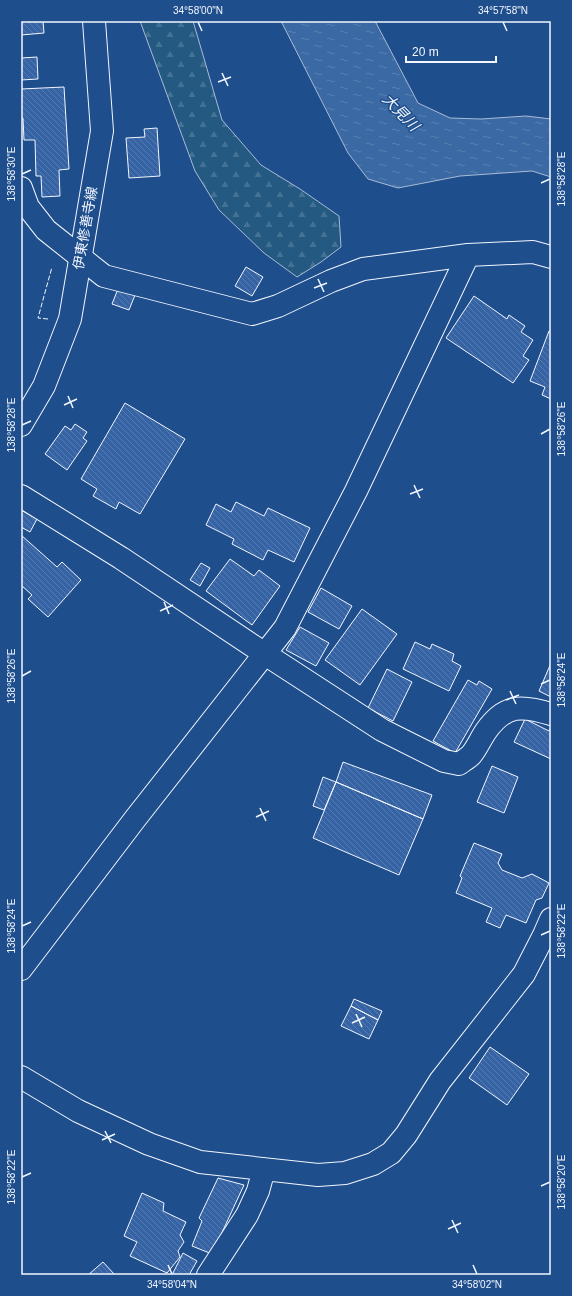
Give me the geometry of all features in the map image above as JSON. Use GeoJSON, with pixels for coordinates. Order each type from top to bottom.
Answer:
{"type":"FeatureCollection","features":[{"type":"Feature","properties":{"kind":"street","name":"伊東修善寺線"},"geometry":{"type":"LineString","coordinates":[[21,425],[44,386],[70,319],[102,131],[94,21]]}},
{"type":"Feature","properties":{"kind":"street"},"geometry":{"type":"LineString","coordinates":[[21,188],[28,207],[46,230],[104,276],[252,314],[278,306],[331,281],[364,269],[468,254],[533,252],[551,257]]}},
{"type":"Feature","properties":{"kind":"street"},"geometry":{"type":"LineString","coordinates":[[21,969],[130,825],[285,628],[356,491],[468,254]]}},
{"type":"Feature","properties":{"kind":"street"},"geometry":{"type":"LineString","coordinates":[[21,496],[121,558],[382,730],[444,761],[459,764],[472,754],[487,730],[497,718],[507,710],[518,708],[536,709],[551,714]]}},
{"type":"Feature","properties":{"kind":"street"},"geometry":{"type":"LineString","coordinates":[[21,1077],[78,1112],[149,1144],[200,1162],[318,1175],[345,1172],[373,1164],[391,1153],[406,1135],[440,1082],[524,974],[551,919]]}},
{"type":"Feature","properties":{"kind":"street"},"geometry":{"type":"LineString","coordinates":[[208,1275],[247,1215],[258,1191],[264,1169]]}},
{"type":"Feature","properties":{"kind":"green space"},"geometry":{"type":"Polygon","coordinates":[[[140,21],[193,21],[222,120],[261,165],[300,189],[339,216],[341,247],[297,277],[264,253],[219,210],[195,171],[140,21]]]}},
{"type":"Feature","properties":{"kind":"water","name":"大見川"},"geometry":{"type":"Polygon","coordinates":[[[281,21],[375,21],[418,103],[450,118],[481,119],[526,116],[551,119],[551,177],[532,171],[460,176],[398,188],[368,179],[348,153],[281,21]]]}},
{"type":"Feature","properties":{"kind":"building"},"geometry":{"type":"Polygon","coordinates":[[[21,21],[43,21],[44,33],[21,35],[21,21]]]}},
{"type":"Feature","properties":{"kind":"building"},"geometry":{"type":"Polygon","coordinates":[[[37,57],[38,79],[21,80],[21,58],[37,57]]]}},
{"type":"Feature","properties":{"kind":"building"},"geometry":{"type":"Polygon","coordinates":[[[64,87],[69,169],[59,170],[60,196],[42,197],[41,176],[36,176],[35,140],[24,140],[23,118],[21,118],[21,89],[64,87]]]}},
{"type":"Feature","properties":{"kind":"building"},"geometry":{"type":"Polygon","coordinates":[[[157,128],[160,176],[129,178],[126,138],[145,137],[144,129],[157,128]]]}},
{"type":"Feature","properties":{"kind":"building"},"geometry":{"type":"Polygon","coordinates":[[[246,267],[263,277],[252,296],[235,286],[246,267]]]}},
{"type":"Feature","properties":{"kind":"building"},"geometry":{"type":"Polygon","coordinates":[[[118,289],[135,295],[129,310],[112,304],[118,289]]]}},
{"type":"Feature","properties":{"kind":"building"},"geometry":{"type":"Polygon","coordinates":[[[474,296],[507,319],[509,315],[525,326],[521,332],[533,340],[523,356],[529,360],[513,383],[446,338],[474,296]]]}},
{"type":"Feature","properties":{"kind":"building"},"geometry":{"type":"Polygon","coordinates":[[[549,331],[551,331],[551,399],[542,395],[545,387],[530,381],[549,331]]]}},
{"type":"Feature","properties":{"kind":"building"},"geometry":{"type":"Polygon","coordinates":[[[125,403],[185,439],[140,514],[119,502],[116,509],[93,496],[97,489],[81,479],[125,403]]]}},
{"type":"Feature","properties":{"kind":"building"},"geometry":{"type":"Polygon","coordinates":[[[75,424],[87,432],[83,438],[87,441],[67,470],[45,454],[65,426],[71,430],[75,424]]]}},
{"type":"Feature","properties":{"kind":"building"},"geometry":{"type":"Polygon","coordinates":[[[236,502],[264,516],[268,508],[310,528],[294,562],[268,550],[263,560],[232,544],[234,539],[206,525],[216,504],[231,512],[236,502]]]}},
{"type":"Feature","properties":{"kind":"building"},"geometry":{"type":"Polygon","coordinates":[[[21,510],[37,519],[30,532],[21,527],[21,510]]]}},
{"type":"Feature","properties":{"kind":"building"},"geometry":{"type":"Polygon","coordinates":[[[21,535],[57,567],[62,562],[81,580],[48,617],[28,599],[32,595],[21,585],[21,535]]]}},
{"type":"Feature","properties":{"kind":"building"},"geometry":{"type":"Polygon","coordinates":[[[230,559],[254,576],[259,570],[280,586],[252,625],[206,591],[230,559]]]}},
{"type":"Feature","properties":{"kind":"building"},"geometry":{"type":"Polygon","coordinates":[[[201,563],[210,568],[200,586],[190,580],[201,563]]]}},
{"type":"Feature","properties":{"kind":"building"},"geometry":{"type":"Polygon","coordinates":[[[321,588],[352,606],[339,629],[308,612],[321,588]]]}},
{"type":"Feature","properties":{"kind":"building"},"geometry":{"type":"Polygon","coordinates":[[[362,609],[397,634],[360,685],[325,660],[362,609]]]}},
{"type":"Feature","properties":{"kind":"building"},"geometry":{"type":"Polygon","coordinates":[[[300,627],[329,643],[316,666],[286,650],[300,627]]]}},
{"type":"Feature","properties":{"kind":"building"},"geometry":{"type":"Polygon","coordinates":[[[415,642],[430,649],[432,644],[454,654],[452,661],[461,666],[449,691],[403,669],[415,642]]]}},
{"type":"Feature","properties":{"kind":"building"},"geometry":{"type":"Polygon","coordinates":[[[551,663],[551,697],[539,691],[551,663]]]}},
{"type":"Feature","properties":{"kind":"building"},"geometry":{"type":"Polygon","coordinates":[[[387,669],[412,682],[393,721],[368,708],[387,669]]]}},
{"type":"Feature","properties":{"kind":"building"},"geometry":{"type":"Polygon","coordinates":[[[468,680],[477,685],[479,681],[492,689],[455,753],[433,741],[468,680]]]}},
{"type":"Feature","properties":{"kind":"building"},"geometry":{"type":"Polygon","coordinates":[[[525,719],[549,731],[551,727],[551,759],[514,742],[525,719]]]}},
{"type":"Feature","properties":{"kind":"building"},"geometry":{"type":"Polygon","coordinates":[[[343,762],[432,795],[423,819],[336,782],[343,762]]]}},
{"type":"Feature","properties":{"kind":"building"},"geometry":{"type":"Polygon","coordinates":[[[492,766],[518,777],[504,813],[477,802],[492,766]]]}},
{"type":"Feature","properties":{"kind":"building"},"geometry":{"type":"Polygon","coordinates":[[[323,777],[336,782],[324,810],[313,806],[323,777]]]}},
{"type":"Feature","properties":{"kind":"building"},"geometry":{"type":"Polygon","coordinates":[[[336,782],[423,819],[399,875],[313,838],[336,782]]]}},
{"type":"Feature","properties":{"kind":"building"},"geometry":{"type":"Polygon","coordinates":[[[474,843],[502,854],[498,863],[502,870],[522,878],[532,874],[549,883],[542,898],[536,900],[526,923],[506,915],[500,928],[486,922],[492,908],[456,893],[462,878],[460,876],[474,843]]]}},
{"type":"Feature","properties":{"kind":"building"},"geometry":{"type":"Polygon","coordinates":[[[354,999],[382,1011],[378,1020],[351,1006],[354,999]]]}},
{"type":"Feature","properties":{"kind":"building"},"geometry":{"type":"Polygon","coordinates":[[[351,1006],[378,1020],[369,1039],[341,1026],[351,1006]]]}},
{"type":"Feature","properties":{"kind":"building"},"geometry":{"type":"Polygon","coordinates":[[[490,1047],[529,1074],[507,1105],[469,1078],[490,1047]]]}},
{"type":"Feature","properties":{"kind":"building"},"geometry":{"type":"Polygon","coordinates":[[[218,1178],[244,1185],[212,1254],[192,1246],[202,1221],[199,1218],[218,1178]]]}},
{"type":"Feature","properties":{"kind":"building"},"geometry":{"type":"Polygon","coordinates":[[[142,1193],[164,1203],[163,1211],[186,1222],[180,1235],[184,1242],[178,1251],[180,1257],[167,1273],[130,1256],[137,1242],[124,1236],[142,1193]]]}},
{"type":"Feature","properties":{"kind":"building"},"geometry":{"type":"Polygon","coordinates":[[[183,1253],[197,1261],[189,1275],[172,1275],[183,1253]]]}},
{"type":"Feature","properties":{"kind":"building"},"geometry":{"type":"Polygon","coordinates":[[[103,1262],[115,1275],[88,1275],[103,1262]]]}},
{"type":"Feature","properties":{"kind":"fence"},"geometry":{"type":"LineString","coordinates":[[48,319],[38,318],[52,267]]}}]}
